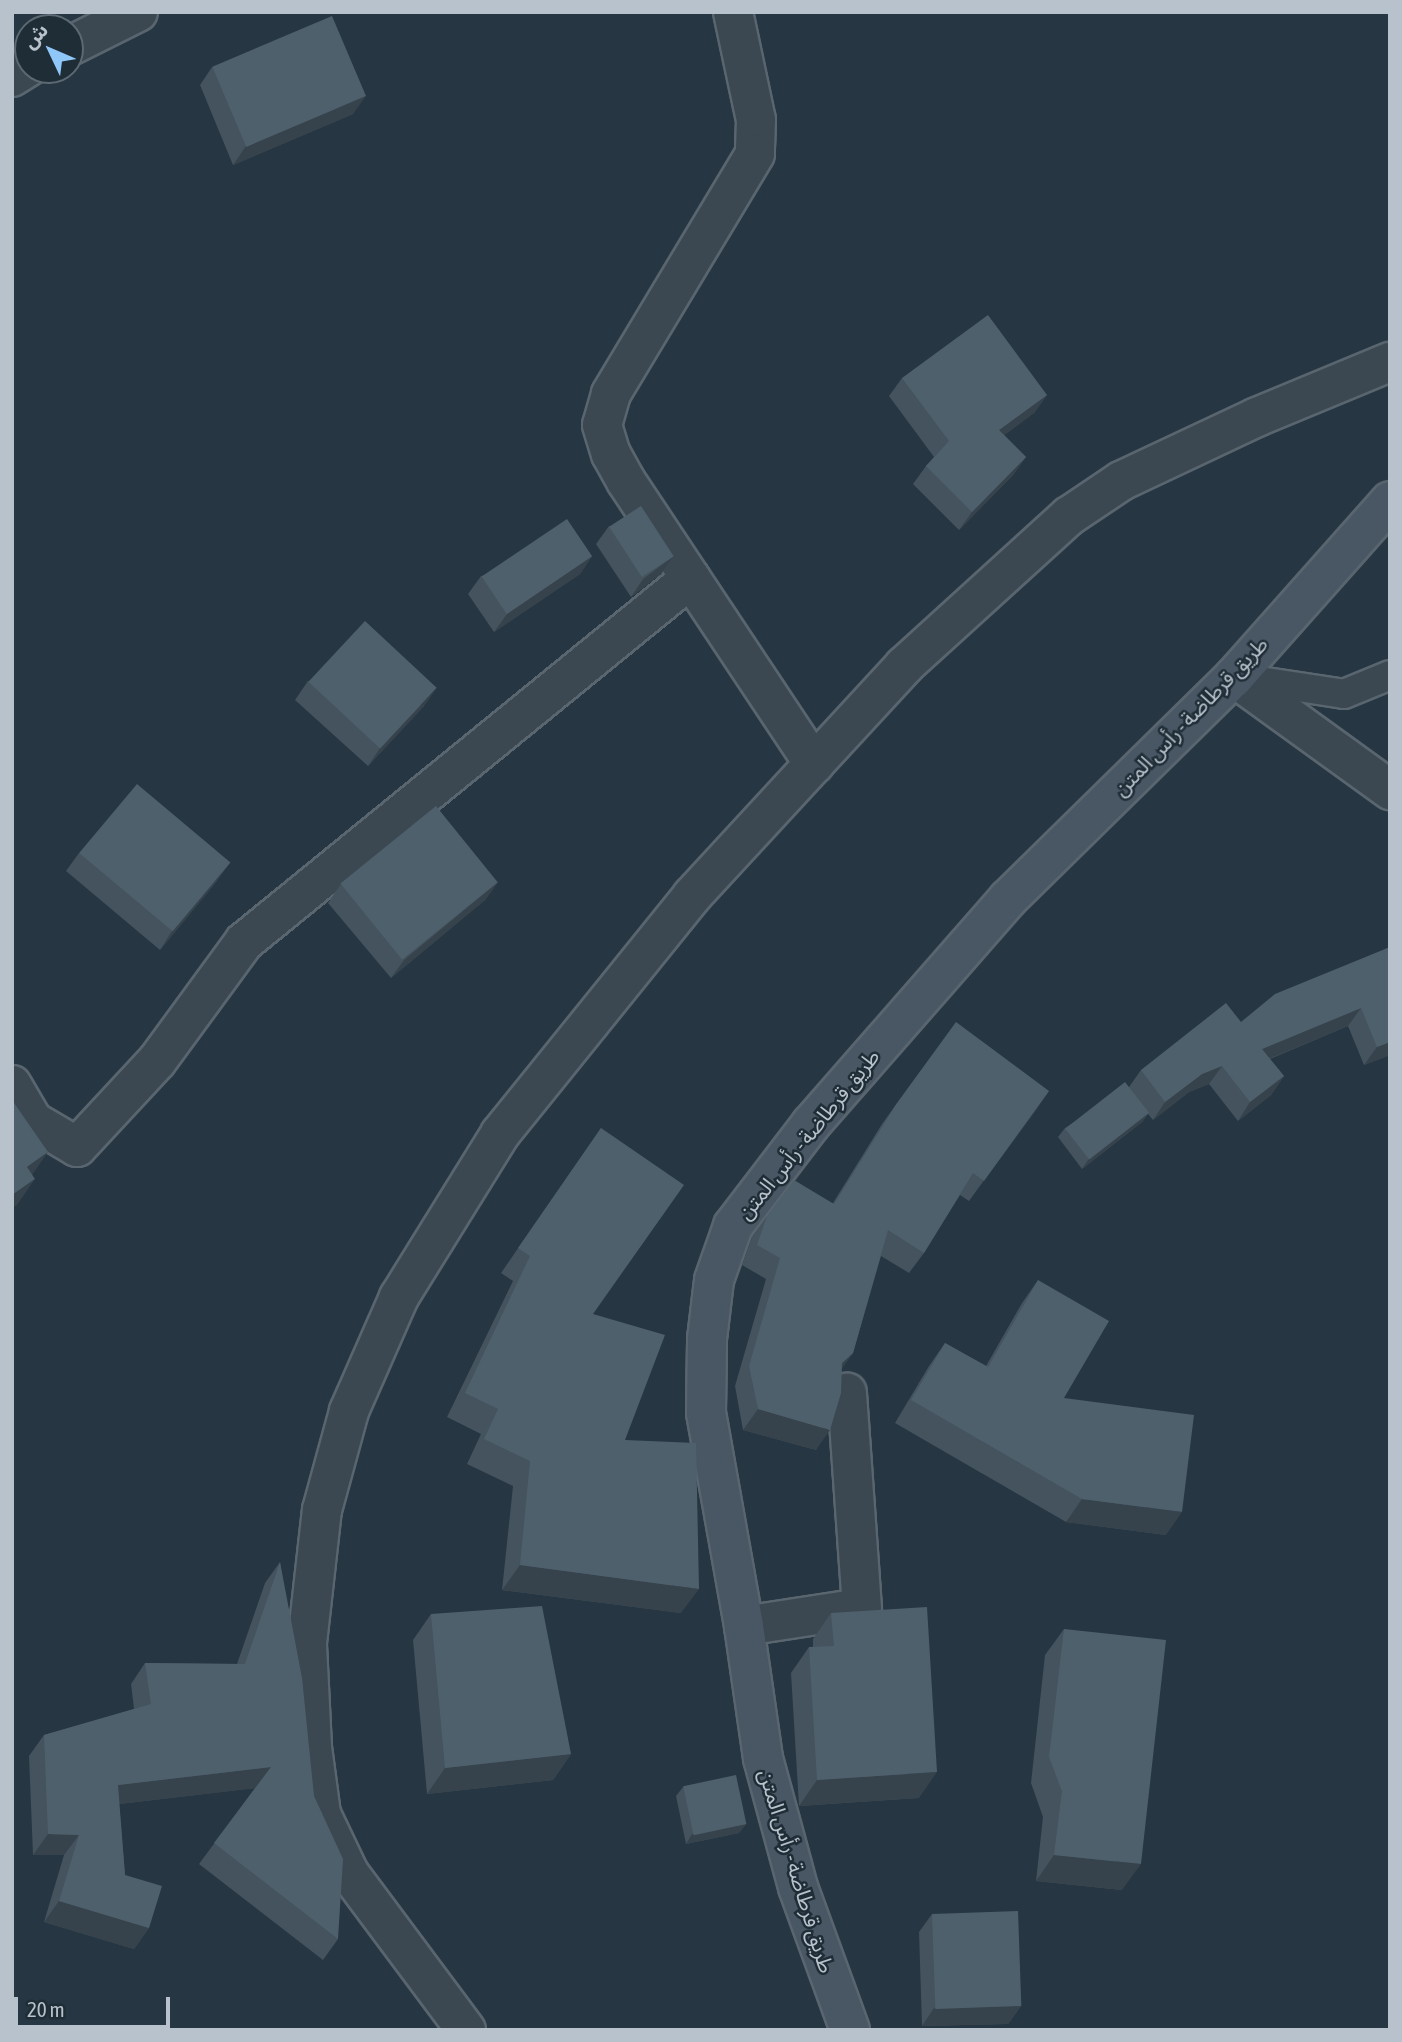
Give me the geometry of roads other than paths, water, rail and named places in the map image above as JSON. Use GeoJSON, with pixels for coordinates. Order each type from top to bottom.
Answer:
{"type":"FeatureCollection","features":[{"type":"Feature","properties":{"kind":"main road","name":"طريق قرطاضة - رأس المتن"},"geometry":{"type":"LineString","coordinates":[[850,2030],[797,1887],[766,1771],[744,1626],[706,1413],[707,1339],[714,1280],[733,1226],[811,1124],[1008,899],[1234,677],[1390,501]]}},
{"type":"Feature","properties":{"kind":"street"},"geometry":{"type":"LineString","coordinates":[[84,39],[138,12]]}},
{"type":"Feature","properties":{"kind":"street"},"geometry":{"type":"LineString","coordinates":[[733,12],[756,120],[755,154],[611,394],[603,425],[611,454],[626,481],[814,764]]}},
{"type":"Feature","properties":{"kind":"street"},"geometry":{"type":"LineString","coordinates":[[466,2030],[349,1873],[321,1814],[312,1746],[307,1643],[322,1510],[349,1411],[399,1297],[500,1134],[692,896],[904,666],[1069,516],[1121,481],[1176,454],[1390,362]]}},
{"type":"Feature","properties":{"kind":"street"},"geometry":{"type":"LineString","coordinates":[[12,1085],[33,1121],[76,1147],[157,1061],[244,942],[691,578]]}},
{"type":"Feature","properties":{"kind":"street"},"geometry":{"type":"LineString","coordinates":[[1234,677],[1390,790]]}},
{"type":"Feature","properties":{"kind":"street"},"geometry":{"type":"LineString","coordinates":[[744,1626],[862,1608],[847,1393]]}},
{"type":"Feature","properties":{"kind":"lane"},"geometry":{"type":"LineString","coordinates":[[1234,677],[1344,694],[1390,675]]}}]}
